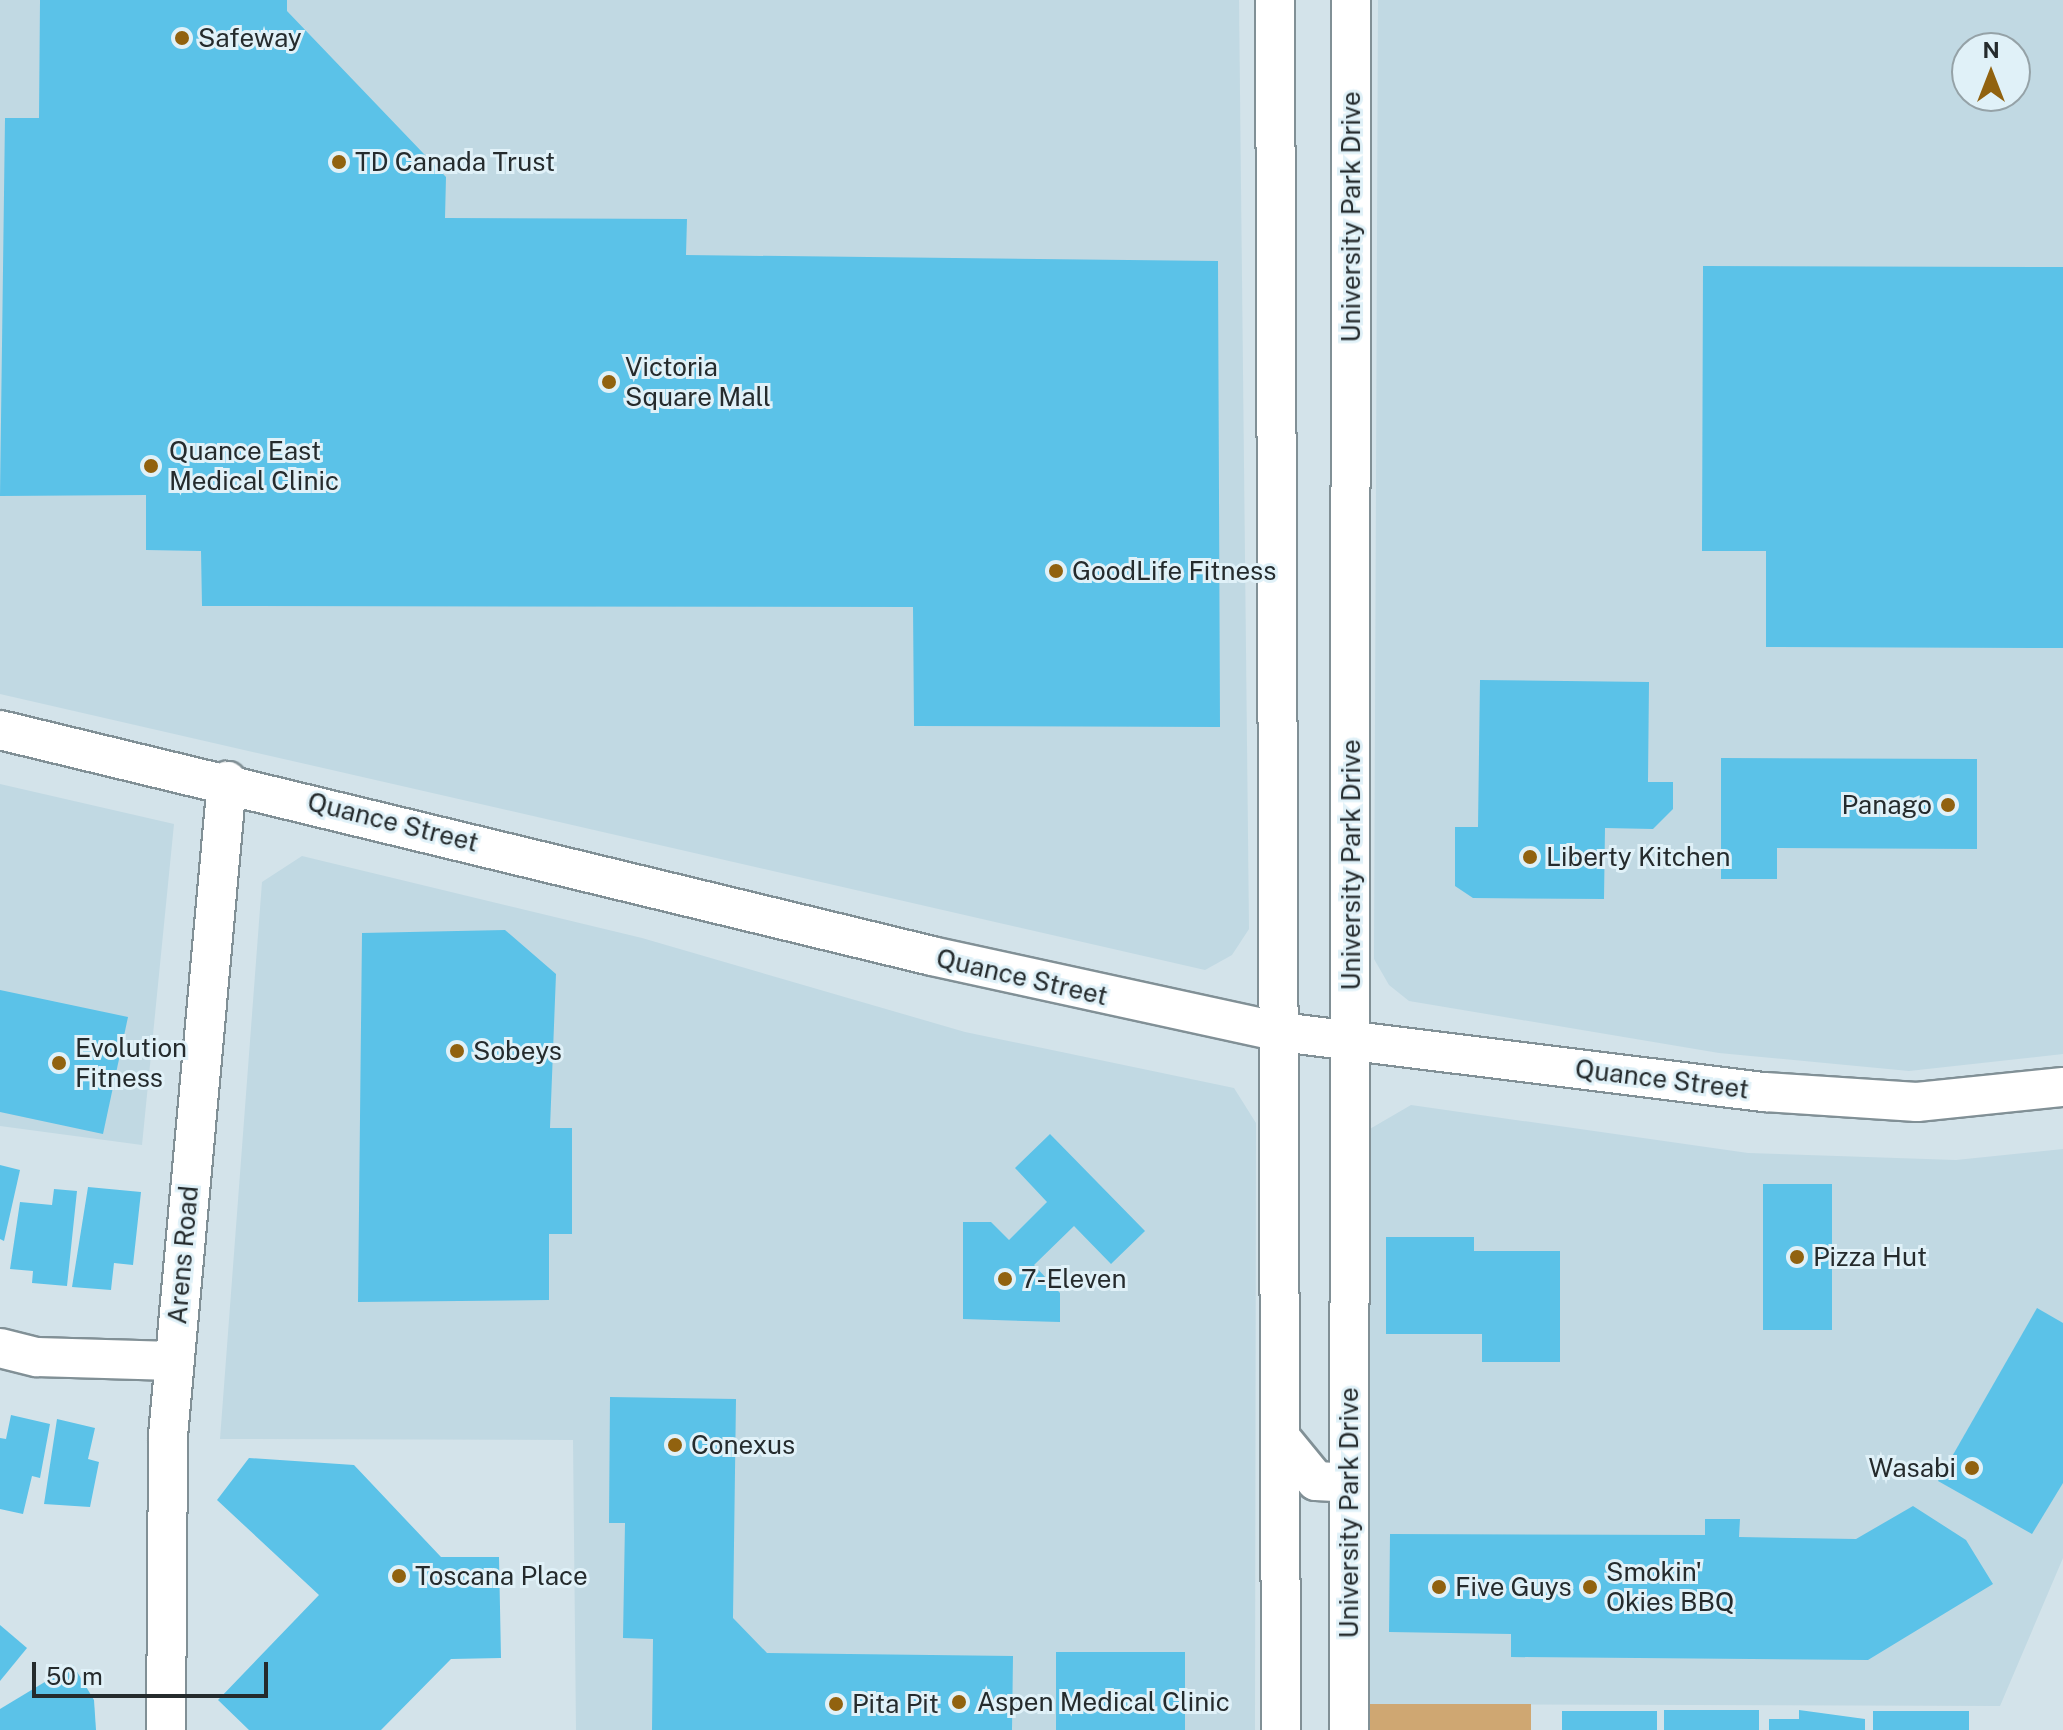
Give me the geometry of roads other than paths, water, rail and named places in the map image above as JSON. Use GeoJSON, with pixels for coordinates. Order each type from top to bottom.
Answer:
{"type":"FeatureCollection","features":[{"type":"Feature","properties":{"kind":"street"},"geometry":{"type":"LineString","coordinates":[[1275,0],[1281,1032],[1281,1730]]}},
{"type":"Feature","properties":{"kind":"street","name":"University Park Drive"},"geometry":{"type":"LineString","coordinates":[[1349,1730],[1351,0]]}},
{"type":"Feature","properties":{"kind":"street","name":"Quance Street"},"geometry":{"type":"LineString","coordinates":[[0,730],[227,781],[932,956],[1281,1032],[1708,1086],[1917,1102],[2063,1087]]}},
{"type":"Feature","properties":{"kind":"street","name":"Arens Road"},"geometry":{"type":"LineString","coordinates":[[166,1730],[173,1361],[227,781]]}},
{"type":"Feature","properties":{"kind":"street"},"geometry":{"type":"LineString","coordinates":[[0,1348],[37,1357],[173,1361]]}},
{"type":"Feature","properties":{"kind":"street"},"geometry":{"type":"LineString","coordinates":[[1280,1437],[1316,1481],[1349,1483]]}},
{"type":"Feature","properties":{"kind":"place","name":"Safeway"},"geometry":{"type":"Point","coordinates":[182,38]}},
{"type":"Feature","properties":{"kind":"place","name":"TD Canada Trust"},"geometry":{"type":"Point","coordinates":[339,162]}},
{"type":"Feature","properties":{"kind":"place","name":"Victoria Square Mall"},"geometry":{"type":"Point","coordinates":[609,382]}},
{"type":"Feature","properties":{"kind":"place","name":"Quance East Medical Clinic"},"geometry":{"type":"Point","coordinates":[151,466]}},
{"type":"Feature","properties":{"kind":"place","name":"GoodLife Fitness"},"geometry":{"type":"Point","coordinates":[1056,571]}},
{"type":"Feature","properties":{"kind":"place","name":"Panago"},"geometry":{"type":"Point","coordinates":[1948,805]}},
{"type":"Feature","properties":{"kind":"place","name":"Liberty Kitchen"},"geometry":{"type":"Point","coordinates":[1530,857]}},
{"type":"Feature","properties":{"kind":"place","name":"Sobeys"},"geometry":{"type":"Point","coordinates":[457,1051]}},
{"type":"Feature","properties":{"kind":"place","name":"Evolution Fitness"},"geometry":{"type":"Point","coordinates":[59,1063]}},
{"type":"Feature","properties":{"kind":"place","name":"Pizza Hut"},"geometry":{"type":"Point","coordinates":[1797,1257]}},
{"type":"Feature","properties":{"kind":"place","name":"7-Eleven"},"geometry":{"type":"Point","coordinates":[1005,1279]}},
{"type":"Feature","properties":{"kind":"place","name":"Conexus"},"geometry":{"type":"Point","coordinates":[675,1445]}},
{"type":"Feature","properties":{"kind":"place","name":"Wasabi"},"geometry":{"type":"Point","coordinates":[1972,1468]}},
{"type":"Feature","properties":{"kind":"place","name":"Toscana Place"},"geometry":{"type":"Point","coordinates":[399,1576]}},
{"type":"Feature","properties":{"kind":"place","name":"Five Guys"},"geometry":{"type":"Point","coordinates":[1439,1587]}},
{"type":"Feature","properties":{"kind":"place","name":"Smokin' Okies BBQ"},"geometry":{"type":"Point","coordinates":[1590,1587]}},
{"type":"Feature","properties":{"kind":"place","name":"Aspen Medical Clinic"},"geometry":{"type":"Point","coordinates":[959,1702]}},
{"type":"Feature","properties":{"kind":"place","name":"Pita Pit"},"geometry":{"type":"Point","coordinates":[836,1704]}}]}
